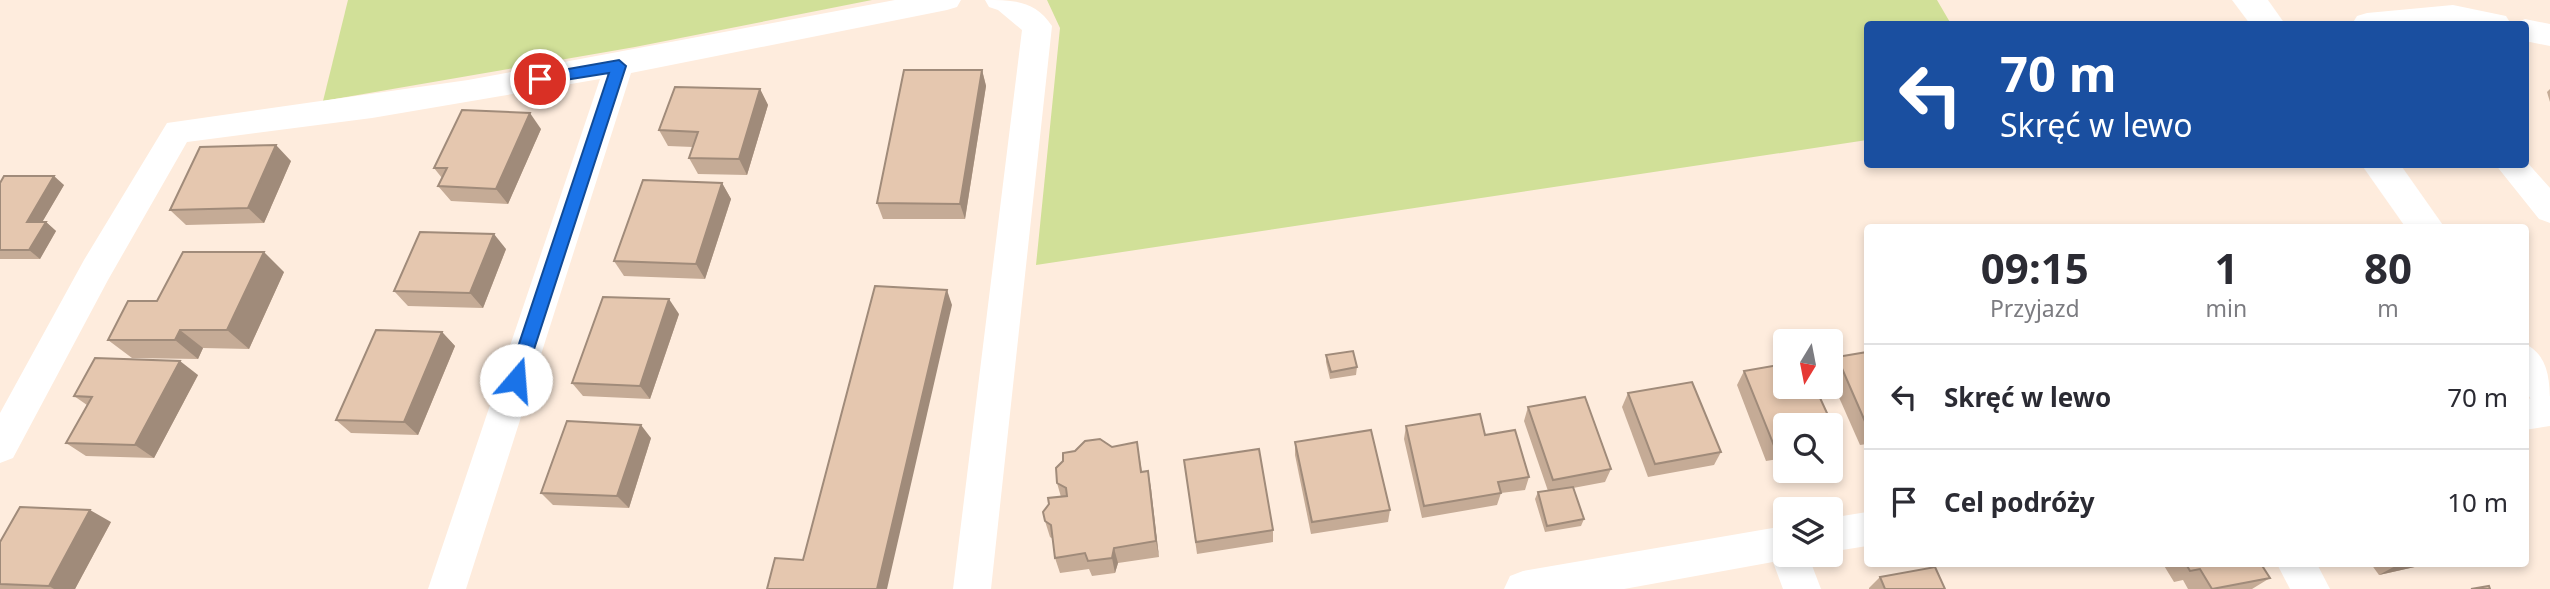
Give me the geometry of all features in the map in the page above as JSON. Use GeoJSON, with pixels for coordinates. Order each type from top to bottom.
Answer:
{"type":"FeatureCollection","features":[{"type":"Feature","properties":{"kind":"street"},"geometry":{"type":"LineString","coordinates":[[0,447],[96,270],[178,131],[304,118],[619,66],[947,0]]}},
{"type":"Feature","properties":{"kind":"street"},"geometry":{"type":"LineString","coordinates":[[972,589],[1037,26],[1005,0],[999,0]]}},
{"type":"Feature","properties":{"kind":"street"},"geometry":{"type":"LineString","coordinates":[[2249,0],[2266,21]]}},
{"type":"Feature","properties":{"kind":"street"},"geometry":{"type":"LineString","coordinates":[[2365,0],[2377,21]]}},
{"type":"Feature","properties":{"kind":"street"},"geometry":{"type":"LineString","coordinates":[[2407,21],[2453,16],[2480,21]]}},
{"type":"Feature","properties":{"kind":"street"},"geometry":{"type":"LineString","coordinates":[[2529,31],[2550,35]]}},
{"type":"Feature","properties":{"kind":"street"},"geometry":{"type":"LineString","coordinates":[[447,589],[619,66]]}},
{"type":"Feature","properties":{"kind":"street"},"geometry":{"type":"LineString","coordinates":[[2382,168],[2424,224]]}},
{"type":"Feature","properties":{"kind":"street"},"geometry":{"type":"LineString","coordinates":[[2513,168],[2550,210]]}},
{"type":"Feature","properties":{"kind":"street"},"geometry":{"type":"LineString","coordinates":[[2529,366],[2550,394]]}},
{"type":"Feature","properties":{"kind":"street"},"geometry":{"type":"LineString","coordinates":[[2529,414],[2550,411]]}},
{"type":"Feature","properties":{"kind":"street"},"geometry":{"type":"LineString","coordinates":[[1843,533],[1864,529]]}},
{"type":"Feature","properties":{"kind":"street"},"geometry":{"type":"LineString","coordinates":[[1523,589],[1773,546]]}},
{"type":"Feature","properties":{"kind":"street"},"geometry":{"type":"LineString","coordinates":[[1794,567],[1802,589]]}},
{"type":"Feature","properties":{"kind":"street"},"geometry":{"type":"LineString","coordinates":[[2298,567],[2311,589]]}},
{"type":"Feature","properties":{"kind":"green space"},"geometry":{"type":"Polygon","coordinates":[[[348,0],[872,0],[635,47],[323,101],[348,0]]]}},
{"type":"Feature","properties":{"kind":"green space"},"geometry":{"type":"Polygon","coordinates":[[[1047,0],[1937,0],[1949,21],[1864,21],[1864,140],[1036,265],[1060,28],[1047,0]]]}},
{"type":"Feature","properties":{"kind":"building"},"geometry":{"type":"Polygon","coordinates":[[[904,70],[982,70],[960,204],[877,203],[904,70]]]}},
{"type":"Feature","properties":{"kind":"building"},"geometry":{"type":"Polygon","coordinates":[[[675,87],[760,89],[739,159],[689,158],[698,132],[659,130],[675,87]]]}},
{"type":"Feature","properties":{"kind":"building"},"geometry":{"type":"Polygon","coordinates":[[[462,110],[530,113],[496,189],[438,186],[447,168],[434,168],[462,110]]]}},
{"type":"Feature","properties":{"kind":"building"},"geometry":{"type":"Polygon","coordinates":[[[276,145],[248,208],[170,210],[200,147],[276,145]]]}},
{"type":"Feature","properties":{"kind":"building"},"geometry":{"type":"Polygon","coordinates":[[[4,176],[54,176],[27,222],[46,222],[29,250],[0,250],[0,183],[4,176]]]}},
{"type":"Feature","properties":{"kind":"building"},"geometry":{"type":"Polygon","coordinates":[[[643,180],[722,183],[696,264],[614,261],[643,180]]]}},
{"type":"Feature","properties":{"kind":"building"},"geometry":{"type":"Polygon","coordinates":[[[420,232],[494,234],[470,293],[394,291],[420,232]]]}},
{"type":"Feature","properties":{"kind":"building"},"geometry":{"type":"Polygon","coordinates":[[[183,252],[264,252],[227,330],[180,330],[175,340],[108,340],[128,301],[157,301],[183,252]]]}},
{"type":"Feature","properties":{"kind":"building"},"geometry":{"type":"Polygon","coordinates":[[[875,286],[947,290],[877,589],[767,589],[775,558],[803,560],[875,286]]]}},
{"type":"Feature","properties":{"kind":"building"},"geometry":{"type":"Polygon","coordinates":[[[603,297],[669,299],[640,386],[572,383],[603,297]]]}},
{"type":"Feature","properties":{"kind":"building"},"geometry":{"type":"Polygon","coordinates":[[[376,330],[442,332],[404,422],[336,420],[376,330]]]}},
{"type":"Feature","properties":{"kind":"building"},"geometry":{"type":"Polygon","coordinates":[[[1353,351],[1357,367],[1331,372],[1326,355],[1353,351]]]}},
{"type":"Feature","properties":{"kind":"building"},"geometry":{"type":"Polygon","coordinates":[[[1864,352],[1864,419],[1843,371],[1843,356],[1864,352]]]}},
{"type":"Feature","properties":{"kind":"building"},"geometry":{"type":"Polygon","coordinates":[[[95,358],[180,361],[135,445],[66,443],[92,397],[74,396],[95,358]]]}},
{"type":"Feature","properties":{"kind":"building"},"geometry":{"type":"Polygon","coordinates":[[[1773,366],[1773,399],[1821,399],[1827,413],[1773,413],[1773,443],[1744,371],[1773,366]]]}},
{"type":"Feature","properties":{"kind":"building"},"geometry":{"type":"Polygon","coordinates":[[[1692,382],[1721,452],[1655,464],[1628,393],[1692,382]]]}},
{"type":"Feature","properties":{"kind":"building"},"geometry":{"type":"Polygon","coordinates":[[[1585,397],[1611,469],[1553,480],[1528,407],[1585,397]]]}},
{"type":"Feature","properties":{"kind":"building"},"geometry":{"type":"Polygon","coordinates":[[[1480,414],[1485,435],[1515,430],[1529,477],[1498,482],[1501,493],[1424,506],[1406,426],[1480,414]]]}},
{"type":"Feature","properties":{"kind":"building"},"geometry":{"type":"Polygon","coordinates":[[[567,421],[641,425],[617,496],[541,493],[567,421]]]}},
{"type":"Feature","properties":{"kind":"building"},"geometry":{"type":"Polygon","coordinates":[[[1371,430],[1390,510],[1312,522],[1295,442],[1371,430]]]}},
{"type":"Feature","properties":{"kind":"building"},"geometry":{"type":"Polygon","coordinates":[[[1100,439],[1112,447],[1137,442],[1141,472],[1148,471],[1156,541],[1114,548],[1112,558],[1088,561],[1085,553],[1055,558],[1051,525],[1045,521],[1043,512],[1049,504],[1048,498],[1067,496],[1066,488],[1057,483],[1056,468],[1063,461],[1063,453],[1075,451],[1085,441],[1100,439]]]}},
{"type":"Feature","properties":{"kind":"building"},"geometry":{"type":"Polygon","coordinates":[[[1259,449],[1273,530],[1196,542],[1184,460],[1259,449]]]}},
{"type":"Feature","properties":{"kind":"building"},"geometry":{"type":"Polygon","coordinates":[[[1573,487],[1584,519],[1547,526],[1538,492],[1573,487]]]}},
{"type":"Feature","properties":{"kind":"building"},"geometry":{"type":"Polygon","coordinates":[[[20,507],[90,510],[49,586],[0,584],[0,542],[20,507]]]}},
{"type":"Feature","properties":{"kind":"building"},"geometry":{"type":"Polygon","coordinates":[[[1935,567],[1945,589],[1885,589],[1880,577],[1935,567]]]}},
{"type":"Feature","properties":{"kind":"building"},"geometry":{"type":"Polygon","coordinates":[[[2188,567],[2263,567],[2270,578],[2212,589],[2200,569],[2190,571],[2188,567]]]}},
{"type":"Feature","properties":{"kind":"route"},"geometry":{"type":"LineString","coordinates":[[516,380],[619,66],[540,79]]}}]}
